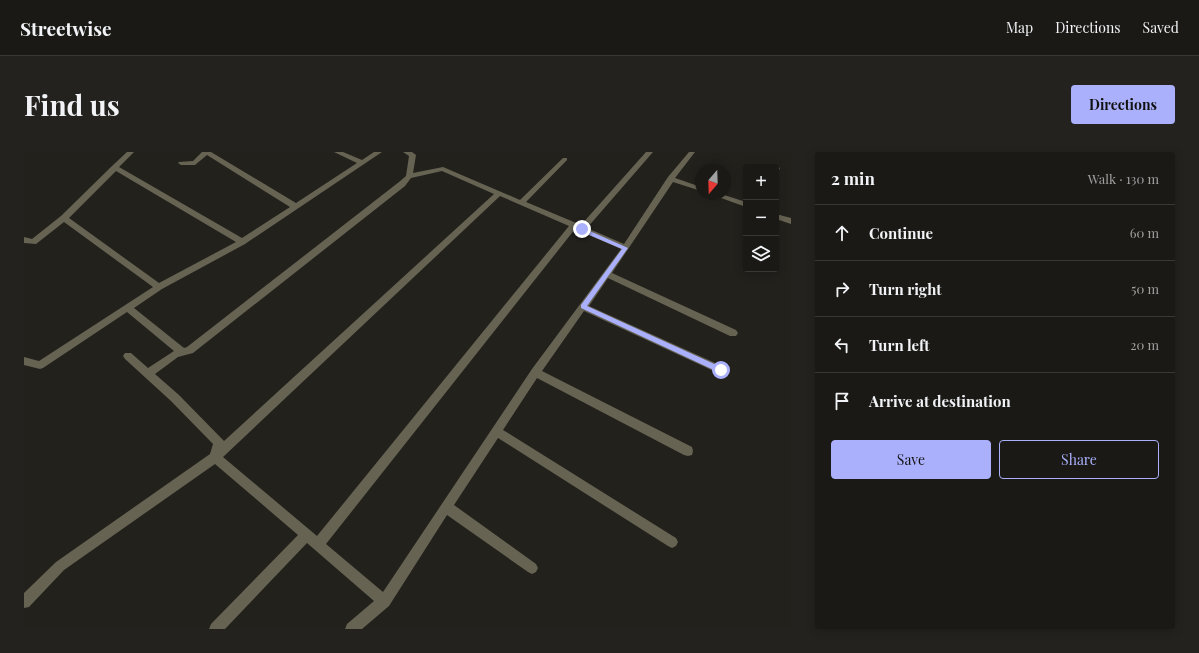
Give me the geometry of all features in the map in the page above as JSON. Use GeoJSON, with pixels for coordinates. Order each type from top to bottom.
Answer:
{"type":"FeatureCollection","features":[{"type":"Feature","properties":{"kind":"street"},"geometry":{"type":"LineString","coordinates":[[24,249],[64,218],[114,167],[131,152]]}},
{"type":"Feature","properties":{"kind":"street"},"geometry":{"type":"LineString","coordinates":[[181,163],[194,163],[206,152],[296,207]]}},
{"type":"Feature","properties":{"kind":"street"},"geometry":{"type":"LineString","coordinates":[[337,152],[362,163]]}},
{"type":"Feature","properties":{"kind":"street"},"geometry":{"type":"LineString","coordinates":[[24,361],[40,365],[159,287],[242,242],[379,152]]}},
{"type":"Feature","properties":{"kind":"street"},"geometry":{"type":"LineString","coordinates":[[148,374],[175,354],[190,350],[402,184],[409,176],[413,155],[406,152]]}},
{"type":"Feature","properties":{"kind":"street"},"geometry":{"type":"LineString","coordinates":[[318,545],[577,227],[650,152]]}},
{"type":"Feature","properties":{"kind":"street"},"geometry":{"type":"LineString","coordinates":[[352,629],[384,601],[535,372],[626,248],[671,179],[692,152]]}},
{"type":"Feature","properties":{"kind":"street"},"geometry":{"type":"LineString","coordinates":[[522,203],[565,159]]}},
{"type":"Feature","properties":{"kind":"street"},"geometry":{"type":"LineString","coordinates":[[114,167],[242,242]]}},
{"type":"Feature","properties":{"kind":"street"},"geometry":{"type":"LineString","coordinates":[[409,176],[443,168],[626,248]]}},
{"type":"Feature","properties":{"kind":"street"},"geometry":{"type":"LineString","coordinates":[[671,179],[695,188]]}},
{"type":"Feature","properties":{"kind":"street"},"geometry":{"type":"LineString","coordinates":[[24,602],[60,566],[214,457],[499,193]]}},
{"type":"Feature","properties":{"kind":"street"},"geometry":{"type":"LineString","coordinates":[[731,200],[743,204]]}},
{"type":"Feature","properties":{"kind":"street"},"geometry":{"type":"LineString","coordinates":[[779,217],[791,222]]}},
{"type":"Feature","properties":{"kind":"street"},"geometry":{"type":"LineString","coordinates":[[64,218],[159,287]]}},
{"type":"Feature","properties":{"kind":"street"},"geometry":{"type":"LineString","coordinates":[[24,240],[33,242]]}},
{"type":"Feature","properties":{"kind":"street"},"geometry":{"type":"LineString","coordinates":[[607,274],[733,333]]}},
{"type":"Feature","properties":{"kind":"street"},"geometry":{"type":"LineString","coordinates":[[583,307],[721,370]]}},
{"type":"Feature","properties":{"kind":"street"},"geometry":{"type":"LineString","coordinates":[[128,308],[182,352]]}},
{"type":"Feature","properties":{"kind":"street"},"geometry":{"type":"LineString","coordinates":[[128,356],[175,398],[219,442],[214,457]]}},
{"type":"Feature","properties":{"kind":"street"},"geometry":{"type":"LineString","coordinates":[[535,372],[688,451]]}},
{"type":"Feature","properties":{"kind":"street"},"geometry":{"type":"LineString","coordinates":[[496,431],[672,542]]}},
{"type":"Feature","properties":{"kind":"street"},"geometry":{"type":"LineString","coordinates":[[214,457],[384,601]]}},
{"type":"Feature","properties":{"kind":"street"},"geometry":{"type":"LineString","coordinates":[[446,506],[532,568]]}},
{"type":"Feature","properties":{"kind":"street"},"geometry":{"type":"LineString","coordinates":[[216,629],[306,535]]}},
{"type":"Feature","properties":{"kind":"route"},"geometry":{"type":"LineString","coordinates":[[582,229],[626,248],[583,307],[721,370]]}}]}
